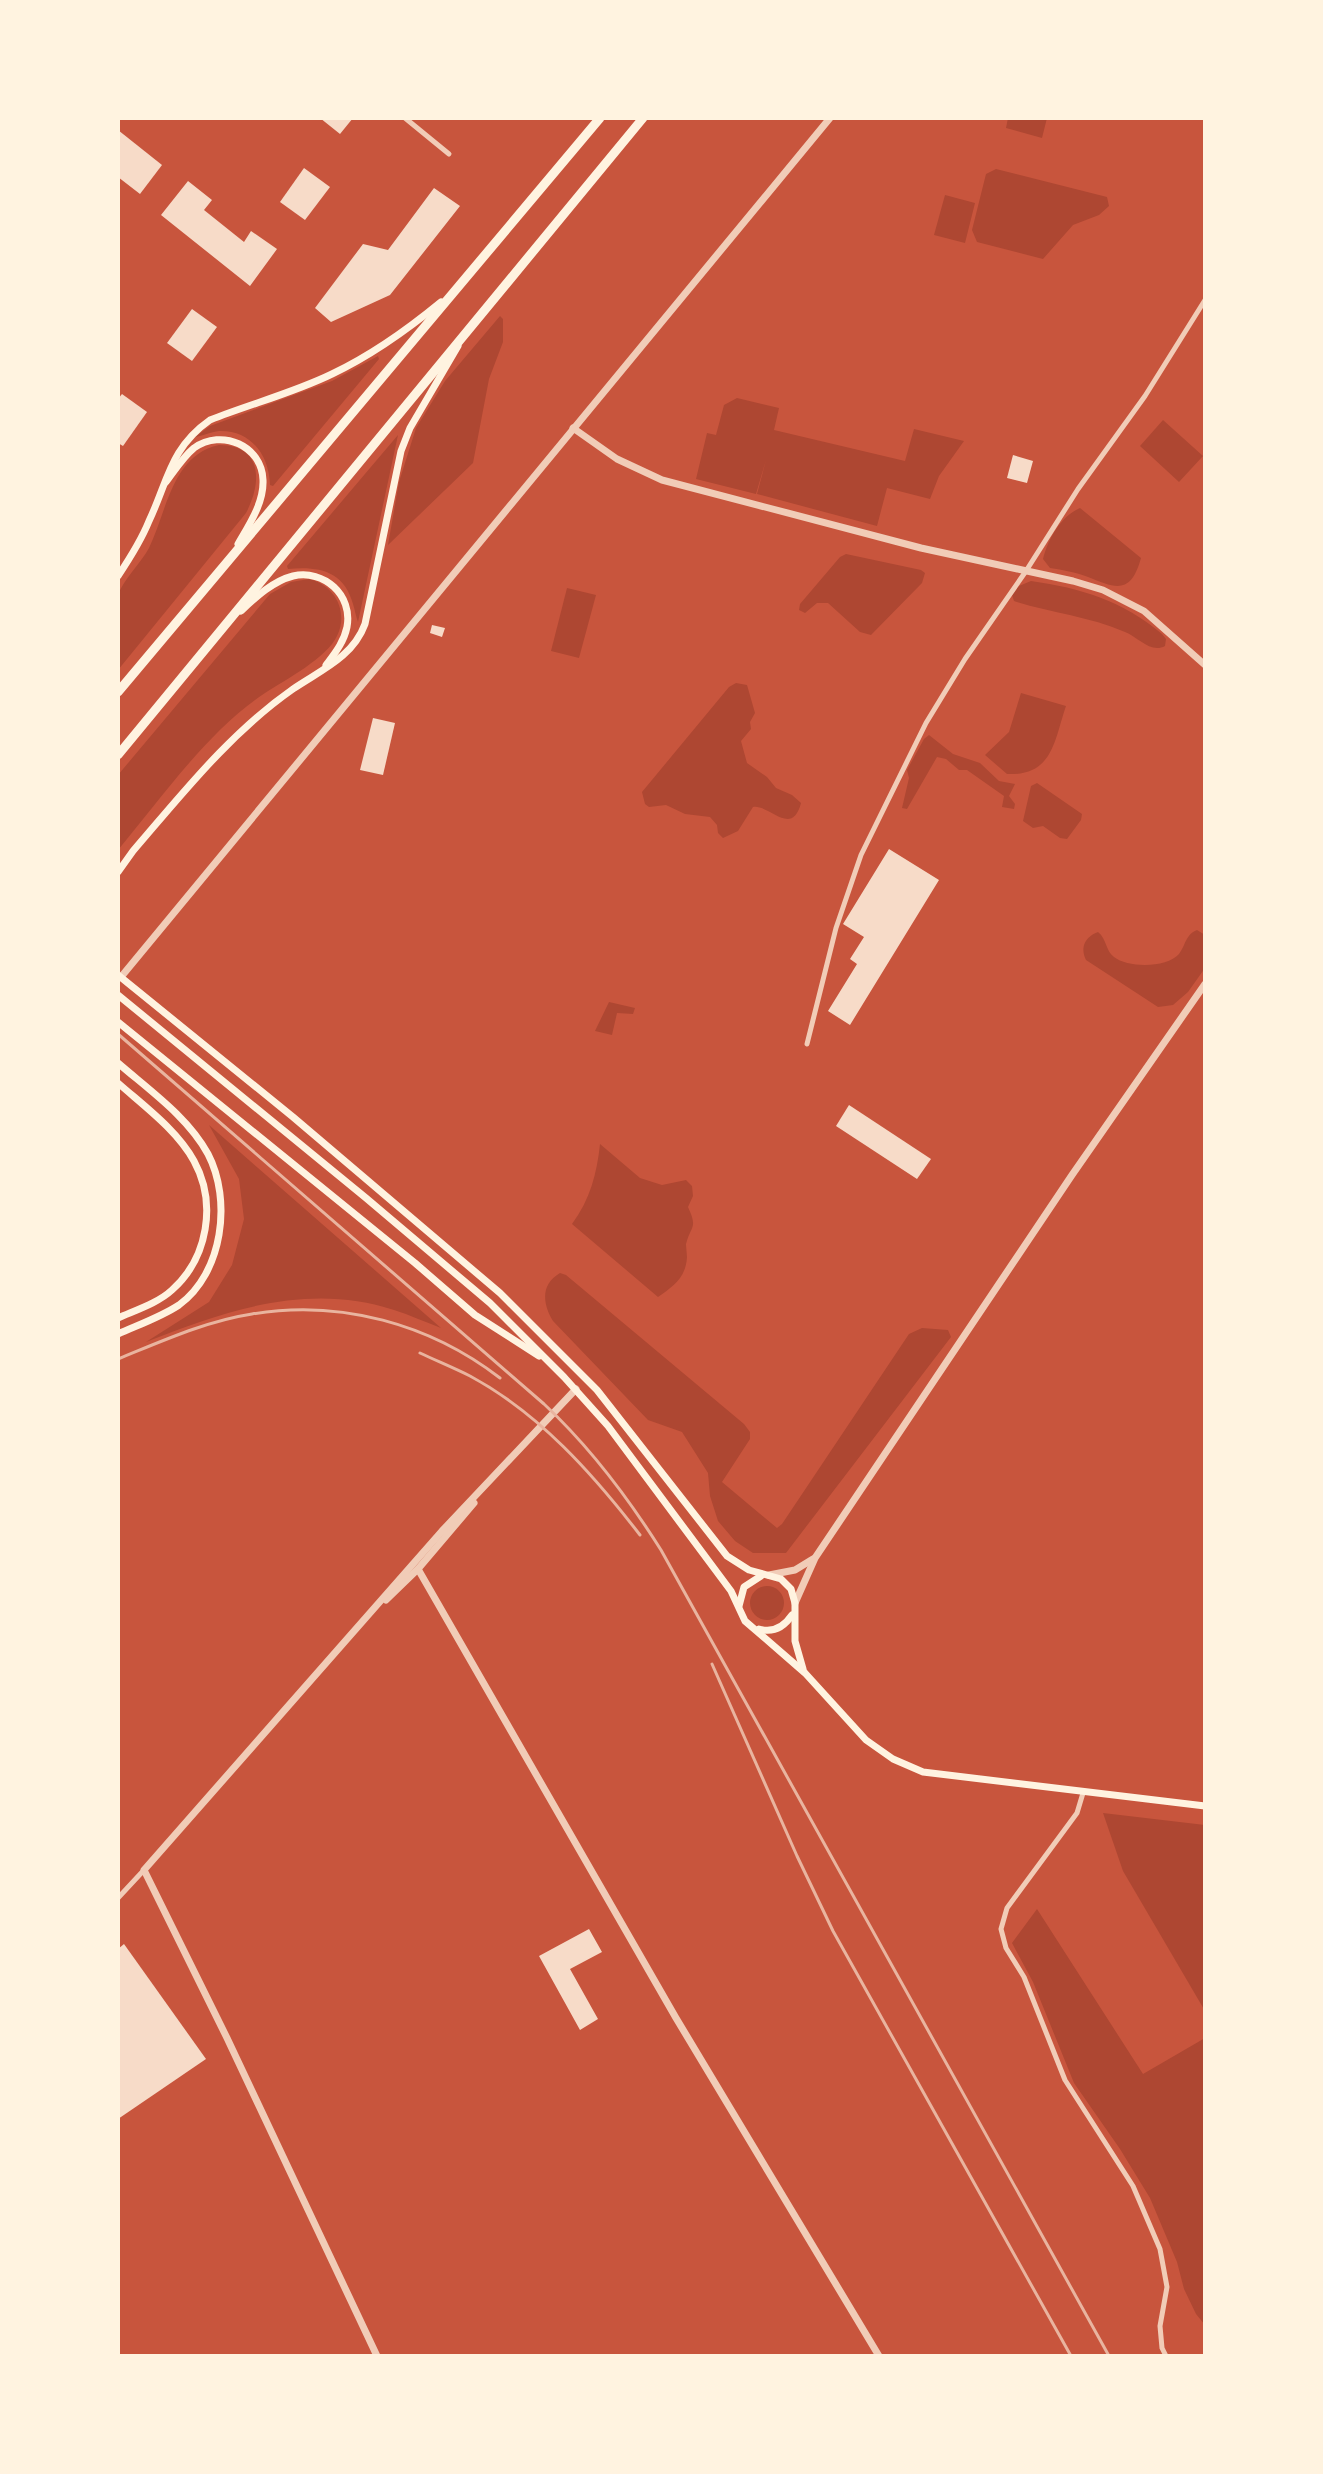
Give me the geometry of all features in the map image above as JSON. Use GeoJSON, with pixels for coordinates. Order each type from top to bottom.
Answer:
{"type":"FeatureCollection","features":[{"type":"Feature","properties":{"kind":"highway"},"geometry":{"type":"LineString","coordinates":[[118,692],[600,118]]}},
{"type":"Feature","properties":{"kind":"highway"},"geometry":{"type":"LineString","coordinates":[[118,755],[643,118]]}},
{"type":"Feature","properties":{"kind":"main road"},"geometry":{"type":"LineString","coordinates":[[118,576],[145,529],[171,463],[182,445],[201,426],[230,412],[329,376],[358,361],[410,327],[472,274]]}},
{"type":"Feature","properties":{"kind":"main road"},"geometry":{"type":"LineString","coordinates":[[118,872],[238,733],[283,696],[344,656],[360,639],[401,451],[410,428],[463,337]]}},
{"type":"Feature","properties":{"kind":"main road"},"geometry":{"type":"LineString","coordinates":[[161,490],[195,447],[221,439],[241,443],[250,449],[262,469],[264,482],[261,498],[229,561]]}},
{"type":"Feature","properties":{"kind":"main road"},"geometry":{"type":"LineString","coordinates":[[216,634],[272,586],[295,576],[316,576],[339,593],[347,613],[345,636],[322,670]]}},
{"type":"Feature","properties":{"kind":"main road"},"geometry":{"type":"LineString","coordinates":[[119,976],[352,1166],[500,1293],[597,1390],[727,1556],[787,1584],[794,1606],[795,1641],[805,1673]]}},
{"type":"Feature","properties":{"kind":"main road"},"geometry":{"type":"LineString","coordinates":[[118,995],[378,1207],[490,1303],[551,1363],[576,1389],[661,1495],[731,1591],[745,1621],[805,1673],[866,1740],[893,1759],[923,1772],[1205,1806]]}},
{"type":"Feature","properties":{"kind":"main road"},"geometry":{"type":"LineString","coordinates":[[118,1022],[211,1095],[475,1315],[551,1363]]}},
{"type":"Feature","properties":{"kind":"main road"},"geometry":{"type":"LineString","coordinates":[[118,1063],[175,1113],[201,1144],[216,1176],[221,1195],[221,1218],[218,1242],[199,1284],[180,1304],[118,1334]]}},
{"type":"Feature","properties":{"kind":"main road"},"geometry":{"type":"LineString","coordinates":[[118,1083],[164,1124],[194,1161],[203,1181],[207,1221],[197,1258],[179,1283],[149,1304],[118,1318]]}},
{"type":"Feature","properties":{"kind":"main road"},"geometry":{"type":"LineString","coordinates":[[740,1608],[744,1587],[765,1576]]}},
{"type":"Feature","properties":{"kind":"main road"},"geometry":{"type":"LineString","coordinates":[[757,1629],[776,1629],[787,1622],[794,1606]]}},
{"type":"Feature","properties":{"kind":"street"},"geometry":{"type":"LineString","coordinates":[[405,118],[449,154]]}},
{"type":"Feature","properties":{"kind":"street"},"geometry":{"type":"LineString","coordinates":[[119,976],[830,118]]}},
{"type":"Feature","properties":{"kind":"street"},"geometry":{"type":"LineString","coordinates":[[807,1044],[836,928],[871,833],[926,723],[1078,489],[1145,396],[1205,300]]}},
{"type":"Feature","properties":{"kind":"street"},"geometry":{"type":"LineString","coordinates":[[573,428],[617,459],[662,480],[921,548],[1073,581],[1127,600],[1205,665]]}},
{"type":"Feature","properties":{"kind":"street"},"geometry":{"type":"LineString","coordinates":[[794,1606],[815,1558],[1072,1175],[1205,984]]}},
{"type":"Feature","properties":{"kind":"street"},"geometry":{"type":"LineString","coordinates":[[118,1898],[442,1531],[576,1389]]}},
{"type":"Feature","properties":{"kind":"street"},"geometry":{"type":"LineString","coordinates":[[375,1609],[418,1569],[488,1484]]}},
{"type":"Feature","properties":{"kind":"street"},"geometry":{"type":"LineString","coordinates":[[765,1576],[795,1570],[815,1558]]}},
{"type":"Feature","properties":{"kind":"street"},"geometry":{"type":"LineString","coordinates":[[418,1569],[676,2018],[879,2356]]}},
{"type":"Feature","properties":{"kind":"street"},"geometry":{"type":"LineString","coordinates":[[1083,1793],[1077,1813],[1007,1908],[1001,1929],[1006,1948],[1024,1977],[1065,2080],[1133,2186],[1160,2249],[1167,2287],[1160,2326],[1166,2356]]}},
{"type":"Feature","properties":{"kind":"street"},"geometry":{"type":"LineString","coordinates":[[144,1870],[241,2066],[377,2356]]}},
{"type":"Feature","properties":{"kind":"shaded area"},"geometry":{"type":"Polygon","coordinates":[[[1008,118],[1047,118],[1042,138],[1006,128],[1008,118]]]}},
{"type":"Feature","properties":{"kind":"shaded area"},"geometry":{"type":"Polygon","coordinates":[[[996,169],[1107,197],[1109,206],[1099,215],[1073,225],[1043,259],[977,242],[972,230],[986,174],[996,169]]]}},
{"type":"Feature","properties":{"kind":"shaded area"},"geometry":{"type":"Polygon","coordinates":[[[945,195],[975,203],[965,243],[934,235],[945,195]]]}},
{"type":"Feature","properties":{"kind":"shaded area"},"geometry":{"type":"Polygon","coordinates":[[[500,316],[503,319],[503,342],[489,379],[473,463],[388,545],[399,482],[416,428],[445,381],[500,316]]]}},
{"type":"Feature","properties":{"kind":"shaded area"},"geometry":{"type":"Polygon","coordinates":[[[378,356],[379,359],[273,486],[270,485],[262,454],[249,440],[219,431],[195,437],[210,426],[332,381],[378,356]]]}},
{"type":"Feature","properties":{"kind":"shaded area"},"geometry":{"type":"Polygon","coordinates":[[[737,398],[779,408],[774,430],[905,461],[914,429],[964,441],[939,476],[930,499],[887,488],[877,526],[757,494],[766,460],[756,494],[696,479],[707,433],[716,435],[724,405],[737,398]]]}},
{"type":"Feature","properties":{"kind":"shaded area"},"geometry":{"type":"Polygon","coordinates":[[[1163,420],[1203,456],[1179,482],[1140,446],[1163,420]]]}},
{"type":"Feature","properties":{"kind":"shaded area"},"geometry":{"type":"Polygon","coordinates":[[[398,435],[358,622],[349,593],[336,577],[319,570],[288,569],[287,566],[398,435]]]}},
{"type":"Feature","properties":{"kind":"shaded area"},"geometry":{"type":"Polygon","coordinates":[[[219,445],[244,451],[255,468],[255,490],[246,513],[118,670],[117,610],[120,589],[149,548],[181,472],[203,451],[219,445]]]}},
{"type":"Feature","properties":{"kind":"shaded area"},"geometry":{"type":"Polygon","coordinates":[[[1080,508],[1141,558],[1133,578],[1122,586],[1050,568],[1043,559],[1056,529],[1080,508]]]}},
{"type":"Feature","properties":{"kind":"shaded area"},"geometry":{"type":"Polygon","coordinates":[[[846,554],[925,573],[922,583],[871,635],[860,632],[828,603],[817,603],[805,613],[799,610],[800,604],[846,554]]]}},
{"type":"Feature","properties":{"kind":"shaded area"},"geometry":{"type":"Polygon","coordinates":[[[309,579],[326,587],[340,609],[340,627],[332,644],[315,660],[265,693],[224,726],[118,850],[118,775],[270,594],[291,582],[309,579]]]}},
{"type":"Feature","properties":{"kind":"shaded area"},"geometry":{"type":"Polygon","coordinates":[[[1031,581],[1084,592],[1117,605],[1162,634],[1166,639],[1165,646],[1155,648],[1130,634],[1084,618],[1014,601],[1012,595],[1019,586],[1031,581]]]}},
{"type":"Feature","properties":{"kind":"shaded area"},"geometry":{"type":"Polygon","coordinates":[[[567,588],[596,595],[579,658],[551,651],[567,588]]]}},
{"type":"Feature","properties":{"kind":"shaded area"},"geometry":{"type":"Polygon","coordinates":[[[736,683],[747,685],[755,713],[750,722],[751,729],[741,741],[747,763],[767,777],[776,788],[801,803],[797,813],[786,819],[753,807],[738,831],[723,838],[710,817],[685,814],[666,805],[649,807],[642,792],[729,687],[736,683]]]}},
{"type":"Feature","properties":{"kind":"shaded area"},"geometry":{"type":"Polygon","coordinates":[[[1021,693],[1066,706],[1054,743],[1043,763],[1022,773],[1007,774],[985,755],[1009,732],[1021,693]]]}},
{"type":"Feature","properties":{"kind":"shaded area"},"geometry":{"type":"Polygon","coordinates":[[[929,735],[953,754],[980,763],[999,781],[1015,784],[1009,796],[1015,804],[1014,809],[1002,807],[1004,796],[967,770],[959,770],[946,759],[937,757],[907,809],[902,808],[909,778],[907,770],[929,735]]]}},
{"type":"Feature","properties":{"kind":"shaded area"},"geometry":{"type":"Polygon","coordinates":[[[1037,783],[1082,814],[1067,839],[1060,838],[1043,826],[1033,828],[1023,821],[1031,786],[1037,783]]]}},
{"type":"Feature","properties":{"kind":"shaded area"},"geometry":{"type":"Polygon","coordinates":[[[1197,930],[1205,935],[1205,968],[1188,992],[1173,1005],[1158,1007],[1086,960],[1084,955],[1085,943],[1098,932],[1111,954],[1120,961],[1138,965],[1157,964],[1179,954],[1188,937],[1197,930]]]}},
{"type":"Feature","properties":{"kind":"shaded area"},"geometry":{"type":"Polygon","coordinates":[[[609,1002],[635,1008],[633,1014],[617,1013],[612,1035],[595,1031],[609,1002]]]}},
{"type":"Feature","properties":{"kind":"shaded area"},"geometry":{"type":"Polygon","coordinates":[[[209,1125],[441,1328],[362,1302],[299,1299],[237,1310],[146,1342],[209,1302],[232,1265],[244,1219],[239,1179],[209,1125]]]}},
{"type":"Feature","properties":{"kind":"shaded area"},"geometry":{"type":"Polygon","coordinates":[[[600,1144],[640,1178],[662,1185],[686,1180],[692,1186],[693,1196],[688,1207],[693,1227],[686,1244],[684,1270],[674,1285],[658,1297],[572,1224],[592,1186],[600,1144]]]}},
{"type":"Feature","properties":{"kind":"shaded area"},"geometry":{"type":"Polygon","coordinates":[[[560,1273],[744,1424],[750,1432],[750,1439],[722,1482],[777,1528],[909,1334],[922,1328],[948,1330],[951,1337],[786,1553],[753,1553],[735,1541],[718,1521],[710,1496],[708,1473],[682,1432],[648,1420],[553,1321],[545,1294],[549,1283],[560,1273]]]}},
{"type":"Feature","properties":{"kind":"shaded area"},"geometry":{"type":"Polygon","coordinates":[[[767,1586],[779,1591],[784,1603],[779,1615],[767,1620],[755,1615],[750,1603],[755,1591],[767,1586]]]}},
{"type":"Feature","properties":{"kind":"shaded area"},"geometry":{"type":"Polygon","coordinates":[[[1103,1813],[1205,1825],[1205,2011],[1123,1871],[1103,1813]]]}},
{"type":"Feature","properties":{"kind":"shaded area"},"geometry":{"type":"Polygon","coordinates":[[[1037,1909],[1143,2074],[1205,2038],[1205,2325],[1184,2289],[1177,2262],[1150,2198],[1074,2083],[1033,1982],[1012,1943],[1037,1909]]]}},
{"type":"Feature","properties":{"kind":"building"},"geometry":{"type":"Polygon","coordinates":[[[320,118],[353,118],[340,134],[320,118]]]}},
{"type":"Feature","properties":{"kind":"building"},"geometry":{"type":"Polygon","coordinates":[[[118,130],[162,165],[140,194],[118,177],[118,130]]]}},
{"type":"Feature","properties":{"kind":"building"},"geometry":{"type":"Polygon","coordinates":[[[304,168],[330,187],[305,220],[280,202],[304,168]]]}},
{"type":"Feature","properties":{"kind":"building"},"geometry":{"type":"Polygon","coordinates":[[[188,181],[212,200],[204,210],[244,242],[251,231],[277,249],[250,286],[161,215],[188,181]]]}},
{"type":"Feature","properties":{"kind":"building"},"geometry":{"type":"Polygon","coordinates":[[[434,188],[460,206],[390,295],[331,322],[315,308],[363,244],[388,250],[434,188]]]}},
{"type":"Feature","properties":{"kind":"building"},"geometry":{"type":"Polygon","coordinates":[[[192,309],[217,327],[192,361],[167,343],[192,309]]]}},
{"type":"Feature","properties":{"kind":"building"},"geometry":{"type":"Polygon","coordinates":[[[122,394],[147,412],[123,446],[118,443],[118,399],[122,394]]]}},
{"type":"Feature","properties":{"kind":"building"},"geometry":{"type":"Polygon","coordinates":[[[1013,455],[1033,461],[1027,483],[1007,478],[1013,455]]]}},
{"type":"Feature","properties":{"kind":"building"},"geometry":{"type":"Polygon","coordinates":[[[432,625],[445,628],[442,637],[430,633],[432,625]]]}},
{"type":"Feature","properties":{"kind":"building"},"geometry":{"type":"Polygon","coordinates":[[[373,718],[395,723],[383,775],[360,770],[373,718]]]}},
{"type":"Feature","properties":{"kind":"building"},"geometry":{"type":"Polygon","coordinates":[[[889,849],[939,880],[850,1025],[828,1011],[857,964],[850,959],[864,937],[843,924],[889,849]]]}},
{"type":"Feature","properties":{"kind":"building"},"geometry":{"type":"Polygon","coordinates":[[[849,1105],[931,1159],[917,1179],[836,1126],[849,1105]]]}},
{"type":"Feature","properties":{"kind":"building"},"geometry":{"type":"Polygon","coordinates":[[[589,1929],[602,1952],[570,1969],[598,2019],[580,2030],[539,1956],[589,1929]]]}},
{"type":"Feature","properties":{"kind":"building"},"geometry":{"type":"Polygon","coordinates":[[[124,1944],[206,2059],[118,2119],[118,1949],[124,1944]]]}},
{"type":"Feature","properties":{"kind":"railway"},"geometry":{"type":"LineString","coordinates":[[118,1034],[544,1404],[577,1437],[621,1491],[661,1550],[1109,2356]]}},
{"type":"Feature","properties":{"kind":"railway"},"geometry":{"type":"LineString","coordinates":[[118,1359],[235,1317],[285,1310],[318,1310],[351,1313],[414,1330],[473,1359],[500,1378]]}},
{"type":"Feature","properties":{"kind":"railway"},"geometry":{"type":"LineString","coordinates":[[420,1353],[470,1376],[542,1426],[584,1468],[640,1535]]}},
{"type":"Feature","properties":{"kind":"railway"},"geometry":{"type":"LineString","coordinates":[[712,1664],[833,1931],[1071,2356]]}}]}
